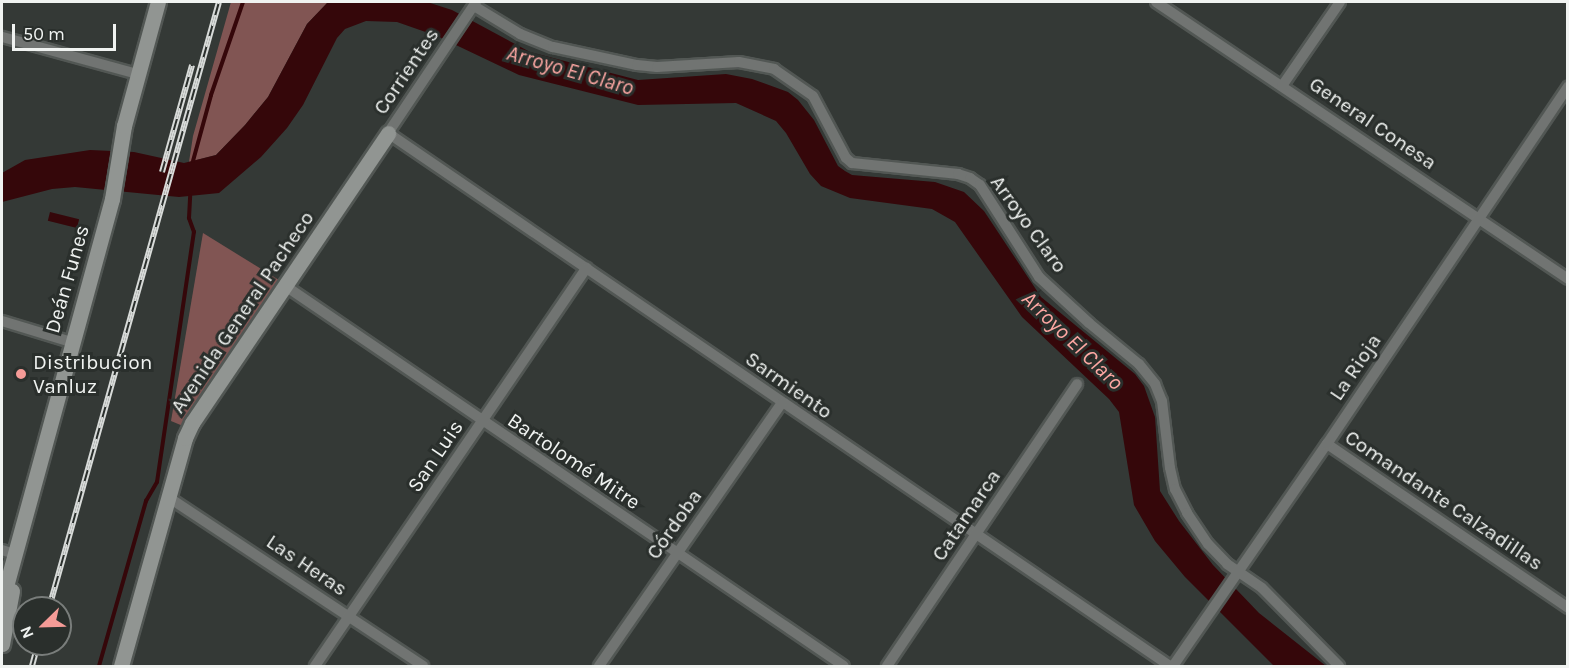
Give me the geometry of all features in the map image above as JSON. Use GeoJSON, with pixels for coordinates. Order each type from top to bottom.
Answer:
{"type":"FeatureCollection","features":[{"type":"Feature","properties":{"kind":"street","name":"Deán Funes"},"geometry":{"type":"LineString","coordinates":[[2,601],[8,552],[112,199],[121,142],[137,74],[158,2]]}},
{"type":"Feature","properties":{"kind":"street","name":"General Conesa"},"geometry":{"type":"LineString","coordinates":[[1155,2],[1568,279]]}},
{"type":"Feature","properties":{"kind":"street"},"geometry":{"type":"LineString","coordinates":[[1282,86],[1340,2]]}},
{"type":"Feature","properties":{"kind":"street","name":"Corrientes"},"geometry":{"type":"LineString","coordinates":[[388,133],[473,7]]}},
{"type":"Feature","properties":{"kind":"street","name":"Arroyo Claro"},"geometry":{"type":"LineString","coordinates":[[473,7],[520,34],[553,47],[607,59],[657,67],[739,62],[774,69],[813,96],[846,158],[852,163],[958,174],[980,185],[1039,277],[1089,323],[1139,364],[1155,384],[1162,401],[1175,489],[1187,513],[1208,543],[1236,574],[1262,588],[1339,666]]}},
{"type":"Feature","properties":{"kind":"street"},"geometry":{"type":"LineString","coordinates":[[2,37],[137,74]]}},
{"type":"Feature","properties":{"kind":"street","name":"La Rioja"},"geometry":{"type":"LineString","coordinates":[[1171,666],[1327,444],[1568,87]]}},
{"type":"Feature","properties":{"kind":"street","name":"Sarmiento"},"geometry":{"type":"LineString","coordinates":[[388,133],[976,537],[1171,666]]}},
{"type":"Feature","properties":{"kind":"street","name":"Avenida General Pacheco"},"geometry":{"type":"LineString","coordinates":[[121,666],[185,438],[192,423],[388,133]]}},
{"type":"Feature","properties":{"kind":"street","name":"San Luis"},"geometry":{"type":"LineString","coordinates":[[315,666],[587,268]]}},
{"type":"Feature","properties":{"kind":"street","name":"Bartolomé Mitre"},"geometry":{"type":"LineString","coordinates":[[284,285],[482,422],[844,666]]}},
{"type":"Feature","properties":{"kind":"street"},"geometry":{"type":"LineString","coordinates":[[2,321],[71,342]]}},
{"type":"Feature","properties":{"kind":"street","name":"Catamarca"},"geometry":{"type":"LineString","coordinates":[[886,666],[976,537],[1077,384]]}},
{"type":"Feature","properties":{"kind":"street","name":"Córdoba"},"geometry":{"type":"LineString","coordinates":[[599,666],[782,403]]}},
{"type":"Feature","properties":{"kind":"street","name":"Comandante Calzadillas"},"geometry":{"type":"LineString","coordinates":[[1327,444],[1568,608]]}},
{"type":"Feature","properties":{"kind":"street","name":"Las Heras"},"geometry":{"type":"LineString","coordinates":[[168,497],[423,666]]}},
{"type":"Feature","properties":{"kind":"street"},"geometry":{"type":"LineString","coordinates":[[2,644],[16,569],[8,552]]}},
{"type":"Feature","properties":{"kind":"shaded area"},"geometry":{"type":"Polygon","coordinates":[[[231,2],[328,2],[307,24],[268,97],[245,125],[216,155],[189,162],[193,136],[231,2]]]}},
{"type":"Feature","properties":{"kind":"shaded area"},"geometry":{"type":"Polygon","coordinates":[[[203,233],[279,280],[183,426],[171,421],[203,233]]]}},
{"type":"Feature","properties":{"kind":"water","name":"Arroyo El Claro"},"geometry":{"type":"Polygon","coordinates":[[[328,2],[427,2],[452,10],[530,52],[638,80],[726,74],[752,79],[788,92],[798,100],[814,120],[838,166],[852,175],[935,182],[964,192],[984,211],[1041,297],[1135,374],[1144,386],[1155,417],[1160,491],[1179,521],[1213,565],[1259,613],[1326,666],[1274,666],[1185,577],[1155,541],[1134,505],[1119,412],[1109,399],[1022,317],[955,222],[932,209],[850,198],[821,186],[810,174],[786,133],[776,121],[736,103],[638,105],[519,75],[437,36],[397,22],[366,21],[345,29],[337,38],[303,105],[287,128],[261,157],[219,193],[179,197],[75,187],[52,189],[2,202],[2,173],[25,160],[90,150],[134,152],[184,163],[216,155],[268,97],[307,24],[328,2]]]}},
{"type":"Feature","properties":{"kind":"water"},"geometry":{"type":"Polygon","coordinates":[[[50,212],[79,219],[77,228],[48,221],[50,212]]]}},
{"type":"Feature","properties":{"kind":"waterway"},"geometry":{"type":"LineString","coordinates":[[193,161],[211,95],[243,2]]}},
{"type":"Feature","properties":{"kind":"waterway"},"geometry":{"type":"LineString","coordinates":[[99,666],[146,501],[157,482],[194,232],[189,218],[190,196]]}},
{"type":"Feature","properties":{"kind":"railway"},"geometry":{"type":"LineString","coordinates":[[52,596],[219,2]]}},
{"type":"Feature","properties":{"kind":"railway"},"geometry":{"type":"LineString","coordinates":[[162,172],[192,65]]}},
{"type":"Feature","properties":{"kind":"railway"},"geometry":{"type":"LineString","coordinates":[[32,666],[35,656]]}},
{"type":"Feature","properties":{"kind":"place","name":"Distribucion Vanluz"},"geometry":{"type":"Point","coordinates":[21,374]}}]}
